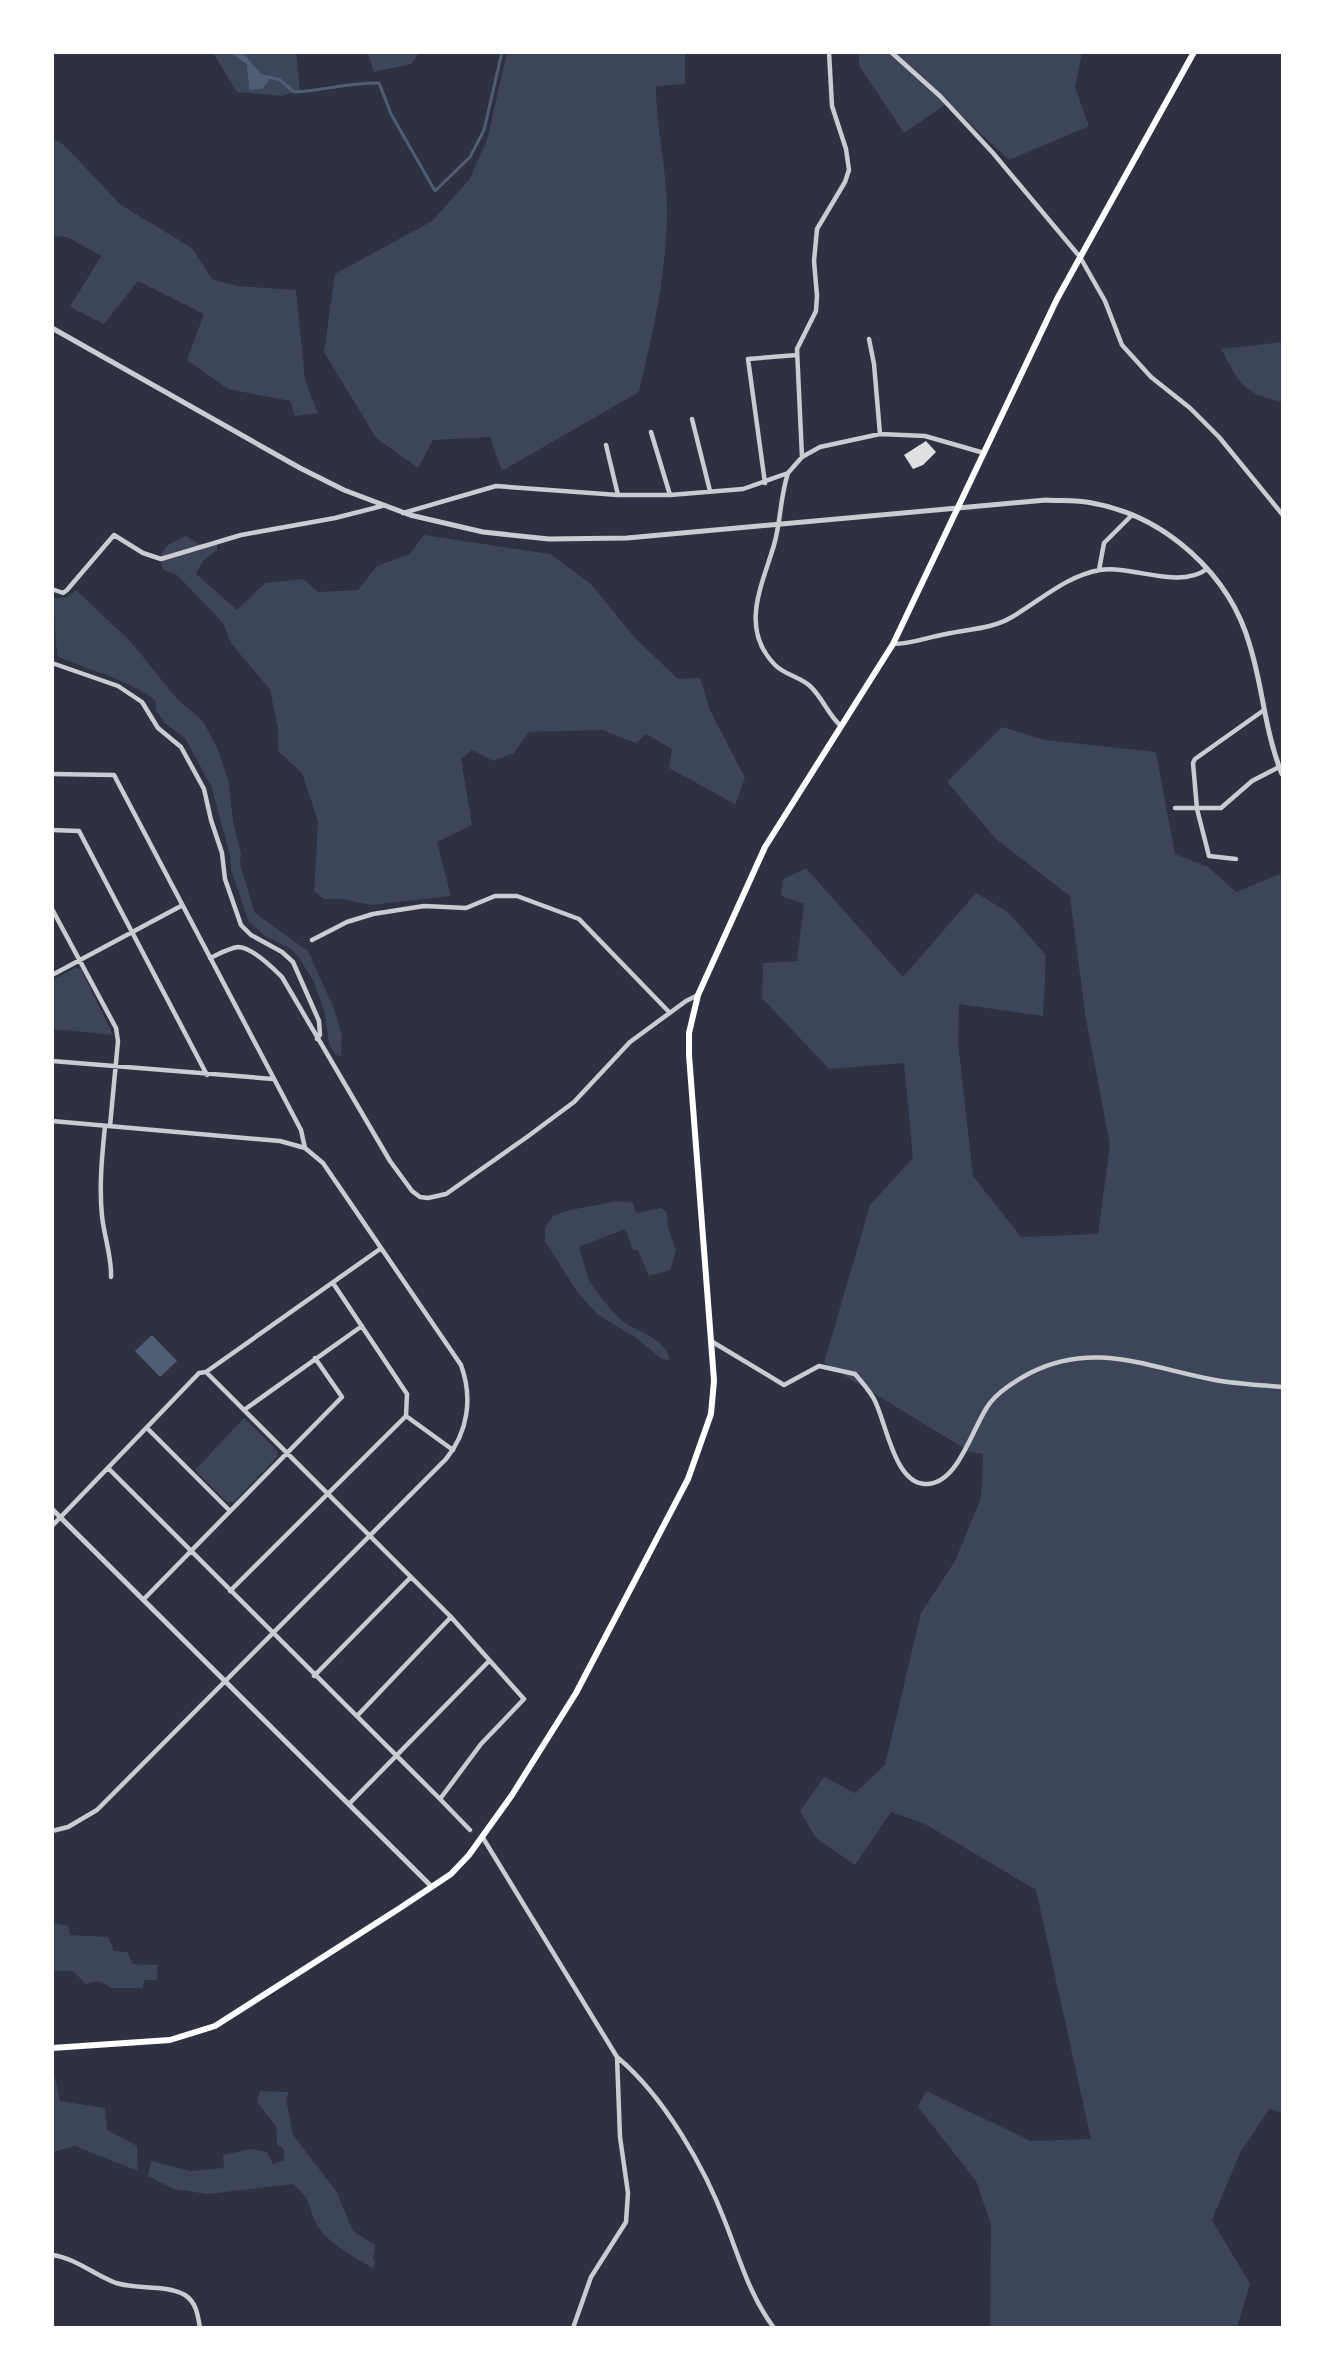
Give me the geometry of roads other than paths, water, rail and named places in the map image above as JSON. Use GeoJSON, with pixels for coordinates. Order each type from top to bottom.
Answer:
{"type":"FeatureCollection","features":[{"type":"Feature","properties":{"kind":"main road"},"geometry":{"type":"LineString","coordinates":[[52,2048],[170,2040],[215,2026],[432,1887],[450,1874],[483,1838],[576,1693],[688,1479],[711,1414],[714,1381],[689,1055],[689,1033],[698,995],[765,847],[893,644],[1080,257],[1194,52]]}},
{"type":"Feature","properties":{"kind":"street"},"geometry":{"type":"LineString","coordinates":[[802,458],[797,355],[804,332],[816,311],[814,261],[817,229],[845,182],[849,170],[846,149],[832,106],[829,52]]}},
{"type":"Feature","properties":{"kind":"street"},"geometry":{"type":"LineString","coordinates":[[891,52],[920,76],[969,127],[1080,257],[1105,301],[1122,345],[1151,377],[1190,408],[1220,437],[1282,514]]}},
{"type":"Feature","properties":{"kind":"street"},"geometry":{"type":"LineString","coordinates":[[52,328],[300,468],[382,506],[483,532],[549,539],[615,539],[1058,501],[1091,503],[1132,515],[1174,538],[1207,569],[1226,593],[1244,626],[1256,664],[1264,710],[1282,774]]}},
{"type":"Feature","properties":{"kind":"street"},"geometry":{"type":"LineString","coordinates":[[869,339],[874,364],[880,434]]}},
{"type":"Feature","properties":{"kind":"street"},"geometry":{"type":"LineString","coordinates":[[765,483],[748,359],[797,355]]}},
{"type":"Feature","properties":{"kind":"street"},"geometry":{"type":"LineString","coordinates":[[692,419],[710,491]]}},
{"type":"Feature","properties":{"kind":"street"},"geometry":{"type":"LineString","coordinates":[[651,432],[670,495]]}},
{"type":"Feature","properties":{"kind":"street"},"geometry":{"type":"LineString","coordinates":[[403,513],[496,486],[618,495],[670,495],[742,489],[765,483],[788,473],[802,458],[820,447],[880,434],[925,436],[984,453]]}},
{"type":"Feature","properties":{"kind":"street"},"geometry":{"type":"LineString","coordinates":[[606,445],[618,495]]}},
{"type":"Feature","properties":{"kind":"street"},"geometry":{"type":"LineString","coordinates":[[788,473],[783,488],[778,525],[755,602],[757,636],[766,654],[777,666],[814,690],[831,717],[841,726]]}},
{"type":"Feature","properties":{"kind":"street"},"geometry":{"type":"LineString","coordinates":[[52,589],[63,593],[67,590],[114,535],[143,553],[161,559],[242,534],[335,518],[382,506]]}},
{"type":"Feature","properties":{"kind":"street"},"geometry":{"type":"LineString","coordinates":[[1099,570],[1104,543],[1132,515]]}},
{"type":"Feature","properties":{"kind":"street"},"geometry":{"type":"LineString","coordinates":[[893,644],[921,641],[944,634],[995,626],[1068,580],[1099,570],[1133,569],[1166,576],[1189,577],[1207,569]]}},
{"type":"Feature","properties":{"kind":"street"},"geometry":{"type":"LineString","coordinates":[[52,663],[109,682],[133,696],[142,702],[158,728],[181,747],[204,789],[222,853],[225,879],[241,925],[251,935],[282,952],[293,962],[319,1022],[320,1035],[317,1039]]}},
{"type":"Feature","properties":{"kind":"street"},"geometry":{"type":"LineString","coordinates":[[1236,859],[1209,856],[1197,809],[1195,759],[1264,710]]}},
{"type":"Feature","properties":{"kind":"street"},"geometry":{"type":"LineString","coordinates":[[1175,808],[1221,808],[1252,781],[1279,767]]}},
{"type":"Feature","properties":{"kind":"street"},"geometry":{"type":"LineString","coordinates":[[52,774],[114,775],[301,1130],[305,1148]]}},
{"type":"Feature","properties":{"kind":"street"},"geometry":{"type":"LineString","coordinates":[[52,830],[79,831],[207,1075]]}},
{"type":"Feature","properties":{"kind":"street"},"geometry":{"type":"LineString","coordinates":[[312,940],[347,922],[373,914],[424,906],[466,908],[495,896],[517,896],[579,919],[670,1013]]}},
{"type":"Feature","properties":{"kind":"street"},"geometry":{"type":"LineString","coordinates":[[52,975],[181,906]]}},
{"type":"Feature","properties":{"kind":"street"},"geometry":{"type":"LineString","coordinates":[[52,909],[116,1028],[117,1067],[101,1163],[102,1214],[112,1266],[111,1277]]}},
{"type":"Feature","properties":{"kind":"street"},"geometry":{"type":"LineString","coordinates":[[210,958],[239,947],[269,964],[295,997],[317,1039],[390,1161],[412,1191],[420,1197],[435,1198],[446,1194],[479,1172],[574,1102],[630,1042],[698,995]]}},
{"type":"Feature","properties":{"kind":"street"},"geometry":{"type":"LineString","coordinates":[[52,1061],[273,1079]]}},
{"type":"Feature","properties":{"kind":"street"},"geometry":{"type":"LineString","coordinates":[[52,1121],[280,1141],[305,1148],[323,1163],[445,1341],[464,1374],[468,1399],[460,1438],[453,1450],[97,1810],[68,1827],[52,1831]]}},
{"type":"Feature","properties":{"kind":"street"},"geometry":{"type":"LineString","coordinates":[[52,1526],[199,1373],[206,1372],[380,1249]]}},
{"type":"Feature","properties":{"kind":"street"},"geometry":{"type":"LineString","coordinates":[[230,1591],[406,1416],[407,1394],[333,1283]]}},
{"type":"Feature","properties":{"kind":"street"},"geometry":{"type":"LineString","coordinates":[[244,1410],[362,1326]]}},
{"type":"Feature","properties":{"kind":"street"},"geometry":{"type":"LineString","coordinates":[[711,1341],[784,1385],[819,1366],[855,1374],[875,1401],[902,1468],[915,1482],[925,1485],[943,1480],[952,1470],[965,1451],[980,1419],[1001,1390],[1031,1373],[1066,1359],[1087,1356],[1119,1358],[1215,1380],[1282,1387]]}},
{"type":"Feature","properties":{"kind":"street"},"geometry":{"type":"LineString","coordinates":[[144,1599],[342,1397],[315,1358]]}},
{"type":"Feature","properties":{"kind":"street"},"geometry":{"type":"LineString","coordinates":[[206,1372],[451,1617],[524,1699],[481,1744],[440,1798]]}},
{"type":"Feature","properties":{"kind":"street"},"geometry":{"type":"LineString","coordinates":[[406,1416],[453,1450]]}},
{"type":"Feature","properties":{"kind":"street"},"geometry":{"type":"LineString","coordinates":[[147,1428],[229,1510]]}},
{"type":"Feature","properties":{"kind":"street"},"geometry":{"type":"LineString","coordinates":[[109,1468],[470,1830]]}},
{"type":"Feature","properties":{"kind":"street"},"geometry":{"type":"LineString","coordinates":[[52,1509],[432,1887]]}},
{"type":"Feature","properties":{"kind":"street"},"geometry":{"type":"LineString","coordinates":[[314,1676],[411,1577]]}},
{"type":"Feature","properties":{"kind":"street"},"geometry":{"type":"LineString","coordinates":[[357,1716],[451,1617]]}},
{"type":"Feature","properties":{"kind":"street"},"geometry":{"type":"LineString","coordinates":[[349,1804],[489,1661]]}},
{"type":"Feature","properties":{"kind":"street"},"geometry":{"type":"LineString","coordinates":[[483,1838],[617,2057],[677,2125],[725,2221],[751,2290],[774,2328]]}},
{"type":"Feature","properties":{"kind":"street"},"geometry":{"type":"LineString","coordinates":[[573,2328],[591,2277],[626,2222],[628,2193],[620,2137],[617,2057]]}},
{"type":"Feature","properties":{"kind":"street"},"geometry":{"type":"LineString","coordinates":[[52,2254],[64,2256],[116,2283],[175,2291],[186,2296],[193,2302],[200,2328]]}},
{"type":"Feature","properties":{"kind":"waterway"},"geometry":{"type":"LineString","coordinates":[[269,77],[280,80],[294,92],[379,83],[391,114],[435,191],[470,157],[484,130],[502,52]]}}]}
